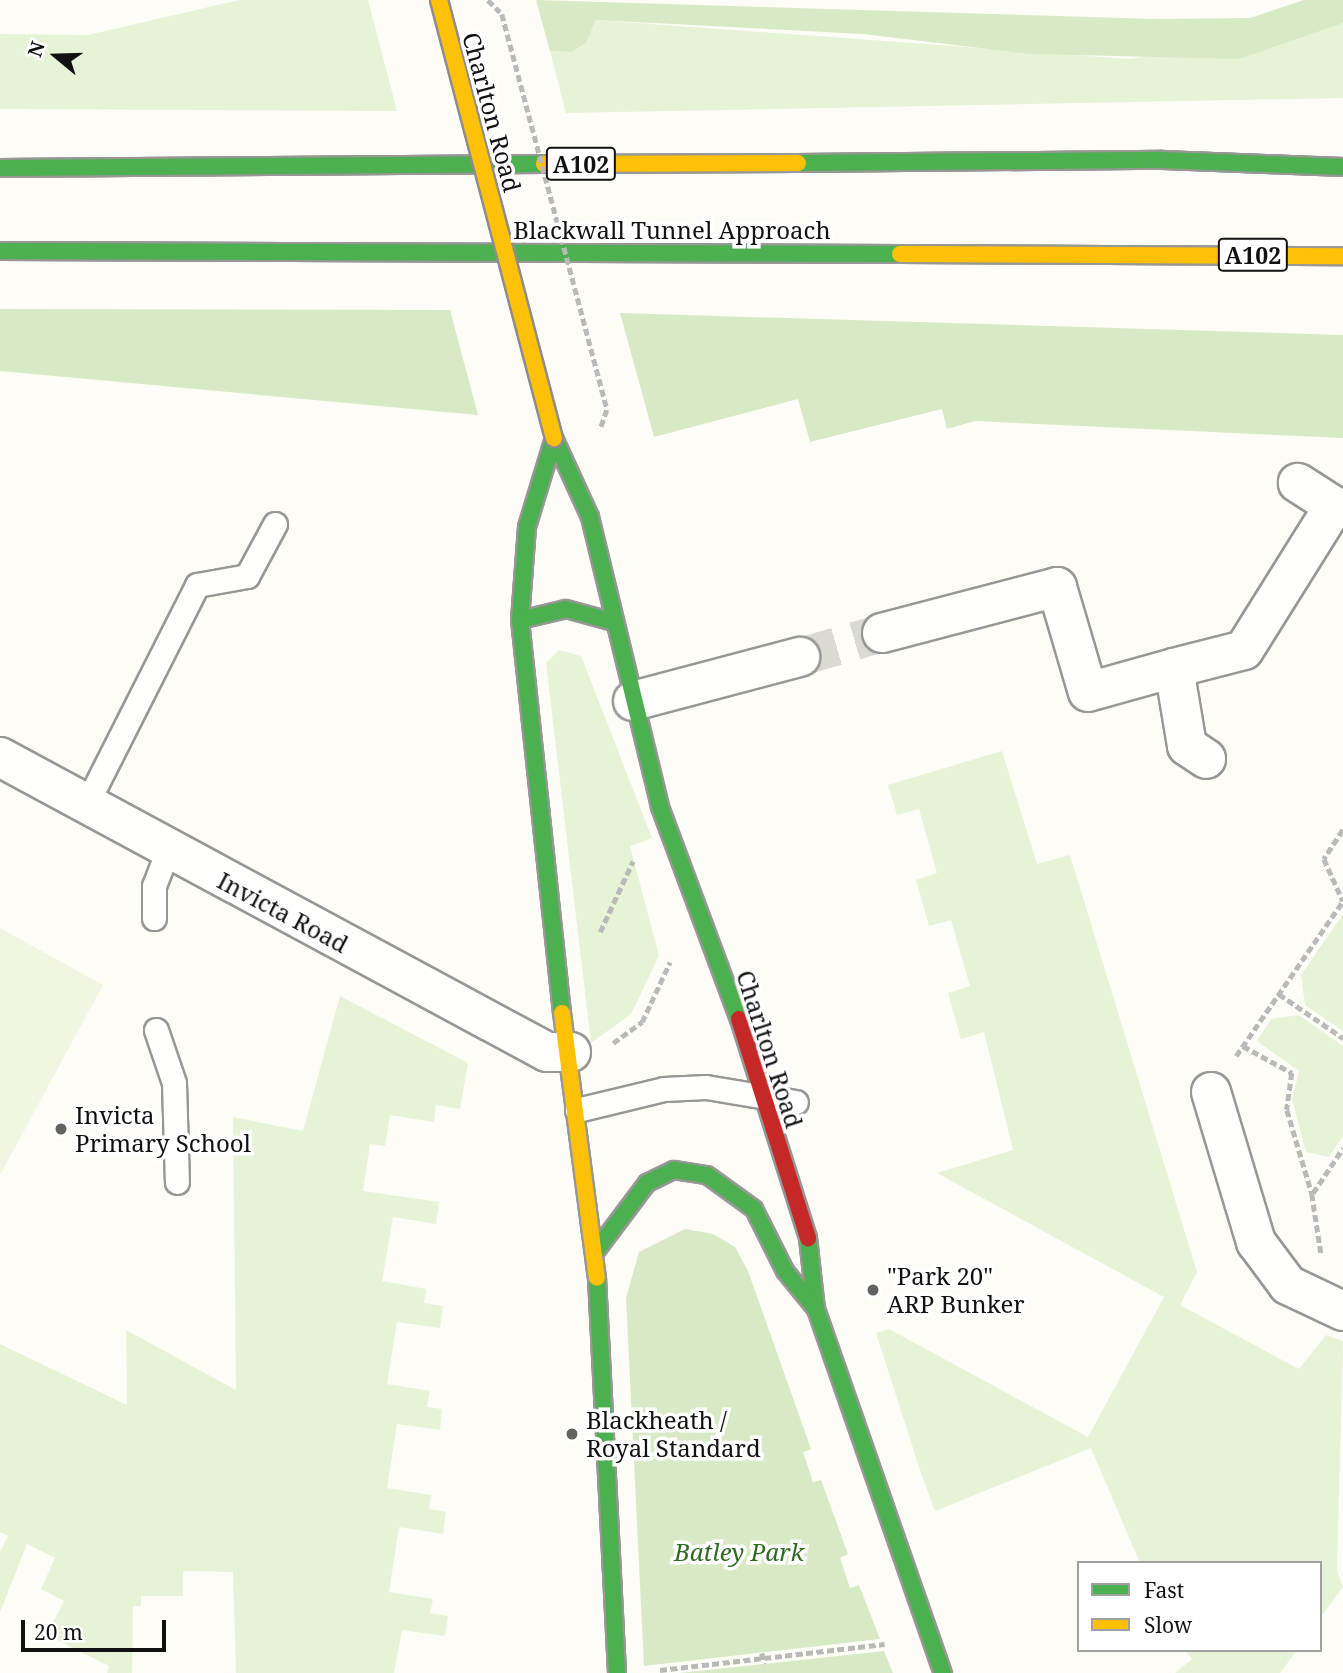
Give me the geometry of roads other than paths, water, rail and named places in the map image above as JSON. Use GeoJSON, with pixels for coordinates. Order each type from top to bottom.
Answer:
{"type":"FeatureCollection","features":[{"type":"Feature","properties":{"kind":"main road","name":"Charlton Road"},"geometry":{"type":"LineString","coordinates":[[439,0],[554,438],[590,517],[660,807],[732,998],[815,1261],[816,1309],[943,1673]]}},
{"type":"Feature","properties":{"kind":"main road"},"geometry":{"type":"LineString","coordinates":[[1163,160],[1329,146]]}},
{"type":"Feature","properties":{"kind":"main road","name":"A102"},"geometry":{"type":"LineString","coordinates":[[0,168],[1163,160],[1343,167]]}},
{"type":"Feature","properties":{"kind":"main road","name":"Blackwall Tunnel Approach"},"geometry":{"type":"LineString","coordinates":[[0,251],[1343,256]]}},
{"type":"Feature","properties":{"kind":"main road"},"geometry":{"type":"LineString","coordinates":[[1162,255],[1343,275]]}},
{"type":"Feature","properties":{"kind":"main road"},"geometry":{"type":"LineString","coordinates":[[554,438],[527,527],[520,620],[571,1052],[582,1193],[596,1251],[617,1673]]}},
{"type":"Feature","properties":{"kind":"main road"},"geometry":{"type":"LineString","coordinates":[[520,620],[566,608],[614,622]]}},
{"type":"Feature","properties":{"kind":"main road"},"geometry":{"type":"LineString","coordinates":[[596,1251],[647,1183],[674,1170],[707,1175],[754,1209],[785,1271],[816,1309]]}},
{"type":"Feature","properties":{"kind":"street"},"geometry":{"type":"LineString","coordinates":[[882,633],[1056,587],[1088,692],[1244,650],[1334,506],[1298,483]]}},
{"type":"Feature","properties":{"kind":"street"},"geometry":{"type":"LineString","coordinates":[[633,701],[800,657]]}},
{"type":"Feature","properties":{"kind":"street"},"geometry":{"type":"LineString","coordinates":[[1174,668],[1186,747],[1206,759]]}},
{"type":"Feature","properties":{"kind":"street","name":"Invicta Road"},"geometry":{"type":"LineString","coordinates":[[0,757],[168,850],[547,1052],[571,1052]]}},
{"type":"Feature","properties":{"kind":"street"},"geometry":{"type":"LineString","coordinates":[[1211,1093],[1256,1242],[1288,1285],[1343,1311]]}},
{"type":"Feature","properties":{"kind":"lane"},"geometry":{"type":"LineString","coordinates":[[86,805],[197,585],[247,576],[275,524]]}},
{"type":"Feature","properties":{"kind":"lane"},"geometry":{"type":"LineString","coordinates":[[154,918],[154,886],[168,850]]}},
{"type":"Feature","properties":{"kind":"lane"},"geometry":{"type":"LineString","coordinates":[[156,1030],[174,1083],[177,1182]]}},
{"type":"Feature","properties":{"kind":"lane"},"geometry":{"type":"LineString","coordinates":[[577,1110],[653,1090],[761,1095],[796,1102]]}},
{"type":"Feature","properties":{"kind":"tunnel"},"geometry":{"type":"LineString","coordinates":[[800,657],[882,633]]}},
{"type":"Feature","properties":{"kind":"place","name":"Invicta Primary School"},"geometry":{"type":"Point","coordinates":[61,1129]}},
{"type":"Feature","properties":{"kind":"place","name":"\"Park 20\" ARP Bunker"},"geometry":{"type":"Point","coordinates":[873,1290]}},
{"type":"Feature","properties":{"kind":"place","name":"Blackheath / Royal Standard"},"geometry":{"type":"Point","coordinates":[572,1434]}},
{"type":"Feature","properties":{"kind":"park label","name":"Batley Park"},"geometry":{"type":"Point","coordinates":[739,1552]}}]}
